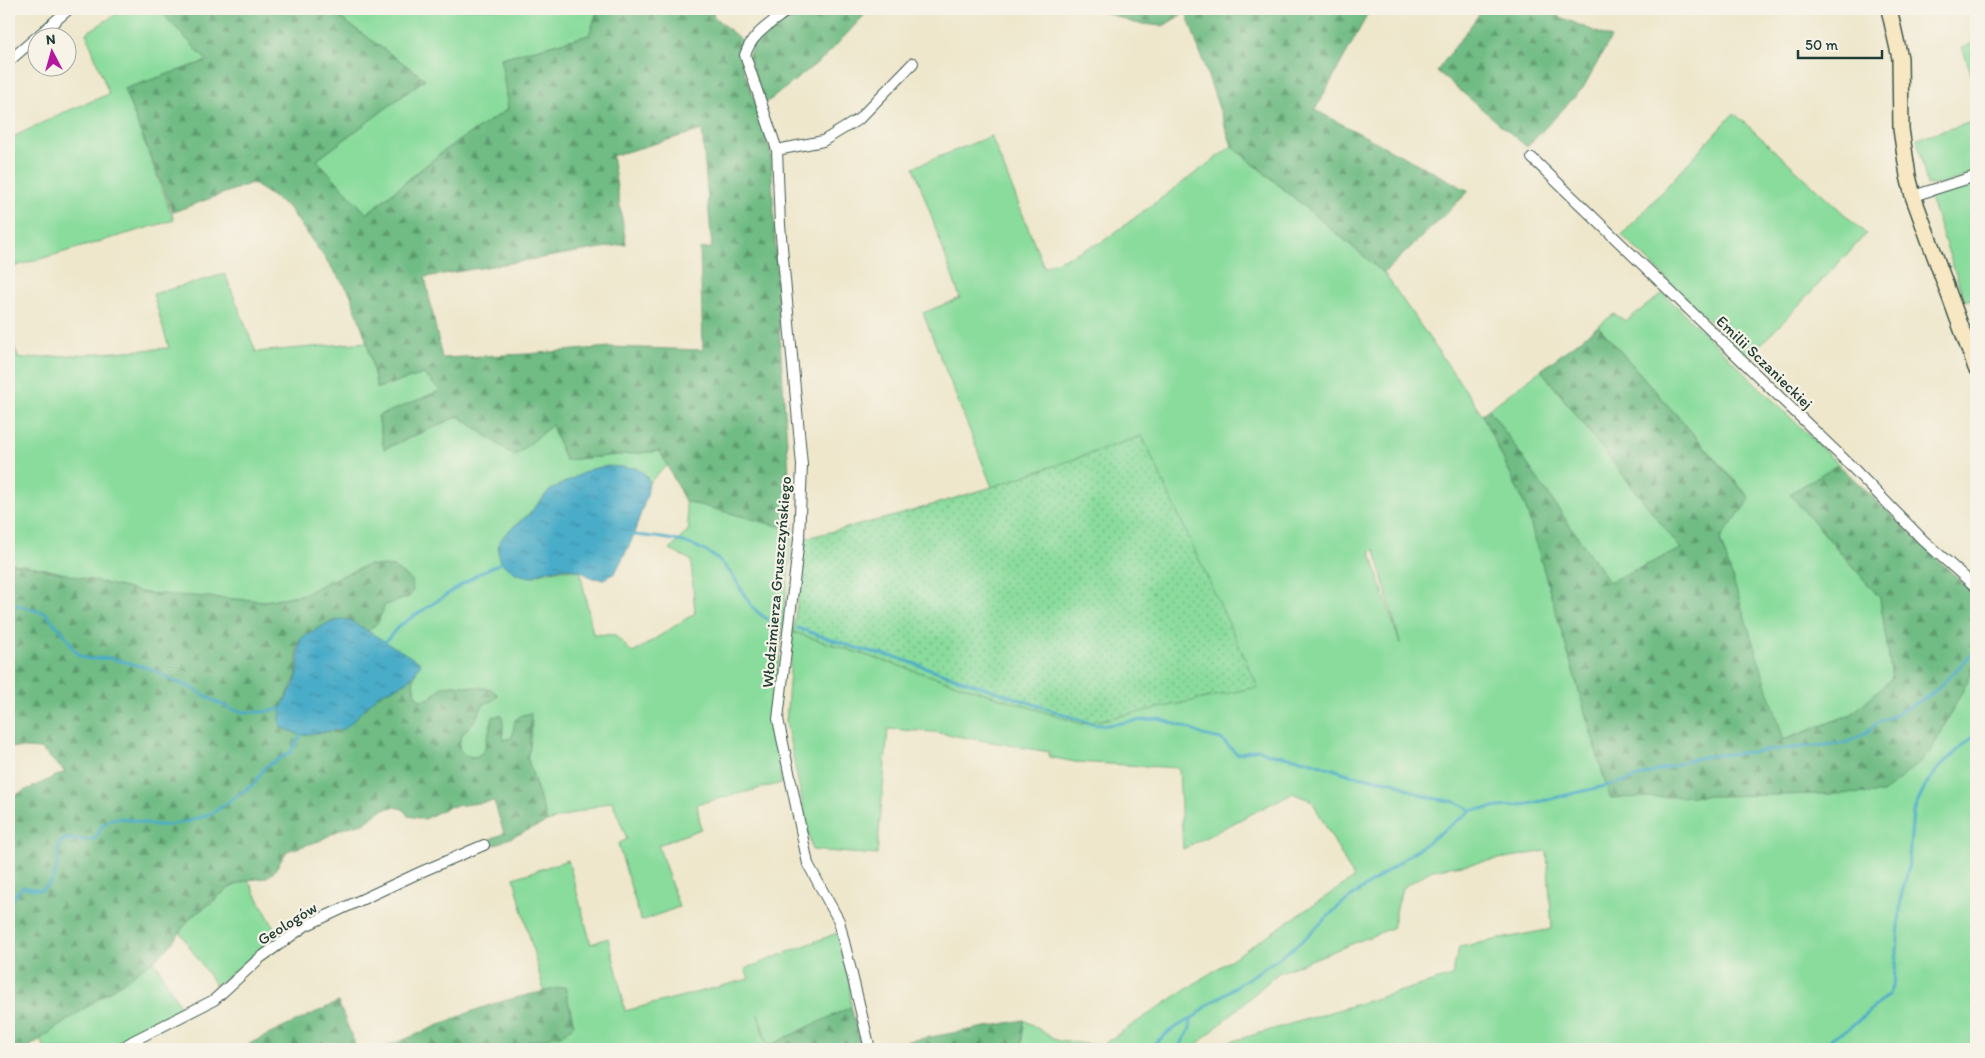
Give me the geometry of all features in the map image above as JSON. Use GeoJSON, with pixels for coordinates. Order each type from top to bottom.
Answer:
{"type":"FeatureCollection","features":[{"type":"Feature","properties":{"kind":"street"},"geometry":{"type":"LineString","coordinates":[[9,61],[69,9]]}},
{"type":"Feature","properties":{"kind":"street","name":"Włodzimierza Gruszczyńskiego"},"geometry":{"type":"LineString","coordinates":[[789,9],[759,32],[748,44],[745,55],[777,150],[781,235],[802,466],[799,539],[778,719],[808,864],[839,921],[870,1049]]}},
{"type":"Feature","properties":{"kind":"street"},"geometry":{"type":"LineString","coordinates":[[1889,9],[1900,58],[1901,129],[1908,176],[1976,368]]}},
{"type":"Feature","properties":{"kind":"street"},"geometry":{"type":"LineString","coordinates":[[777,150],[823,141],[859,120],[913,63]]}},
{"type":"Feature","properties":{"kind":"street","name":"Emilii Sczanieckiej"},"geometry":{"type":"LineString","coordinates":[[1532,158],[1841,456],[1924,541],[1976,587]]}},
{"type":"Feature","properties":{"kind":"street"},"geometry":{"type":"LineString","coordinates":[[1914,196],[1976,176]]}},
{"type":"Feature","properties":{"kind":"street","name":"Geologów"},"geometry":{"type":"LineString","coordinates":[[120,1049],[214,1000],[260,958],[305,926],[423,870],[484,845]]}},
{"type":"Feature","properties":{"kind":"green space"},"geometry":{"type":"Polygon","coordinates":[[[125,9],[155,9],[165,16],[207,61],[124,89],[174,220],[9,268],[9,139],[60,114],[109,94],[86,33],[125,9]]]}},
{"type":"Feature","properties":{"kind":"green space"},"geometry":{"type":"Polygon","coordinates":[[[178,9],[328,9],[425,79],[317,160],[367,214],[446,149],[508,109],[501,58],[589,35],[598,9],[714,9],[713,16],[745,43],[738,55],[759,112],[771,155],[780,341],[793,530],[685,501],[660,451],[565,460],[552,425],[515,456],[459,416],[384,449],[378,416],[440,391],[424,374],[377,388],[367,342],[350,293],[288,207],[252,183],[173,212],[124,89],[207,61],[165,16],[178,9]],[[702,130],[612,156],[626,244],[425,277],[442,358],[528,354],[610,347],[703,350],[700,249],[712,248],[702,130]]]}},
{"type":"Feature","properties":{"kind":"green space"},"geometry":{"type":"Polygon","coordinates":[[[328,9],[598,9],[589,35],[501,58],[508,109],[446,149],[366,214],[317,160],[425,79],[328,9]]]}},
{"type":"Feature","properties":{"kind":"green space"},"geometry":{"type":"Polygon","coordinates":[[[794,9],[870,9],[827,55],[765,104],[748,56],[754,42],[794,9]]]}},
{"type":"Feature","properties":{"kind":"green space"},"geometry":{"type":"Polygon","coordinates":[[[1096,9],[1369,9],[1315,110],[1469,191],[1384,273],[1232,146],[1186,12],[1163,26],[1134,23],[1096,9]]]}},
{"type":"Feature","properties":{"kind":"green space"},"geometry":{"type":"Polygon","coordinates":[[[1483,9],[1541,9],[1611,38],[1583,88],[1527,147],[1437,71],[1483,9]]]}},
{"type":"Feature","properties":{"kind":"green space"},"geometry":{"type":"Polygon","coordinates":[[[1976,42],[1976,88],[1962,47],[1976,42]]]}},
{"type":"Feature","properties":{"kind":"green space"},"geometry":{"type":"Polygon","coordinates":[[[1734,113],[1866,234],[1747,358],[1622,235],[1734,113]]]}},
{"type":"Feature","properties":{"kind":"green space"},"geometry":{"type":"Polygon","coordinates":[[[1976,121],[1976,173],[1942,184],[1927,185],[1917,138],[1976,121]]]}},
{"type":"Feature","properties":{"kind":"green space"},"geometry":{"type":"Polygon","coordinates":[[[991,136],[1044,267],[1102,242],[1232,146],[1384,273],[1482,414],[1525,505],[1610,798],[1930,753],[1976,665],[1976,1049],[1206,1049],[1452,976],[1459,947],[1552,929],[1547,851],[1432,870],[1402,888],[1392,928],[1278,973],[1192,1049],[1021,1049],[1024,1020],[1058,1041],[1102,1045],[1354,878],[1312,801],[1292,793],[1183,849],[1179,768],[1075,762],[1049,757],[1049,752],[934,732],[888,729],[877,855],[812,850],[786,722],[793,632],[1082,724],[1142,436],[992,487],[923,313],[960,298],[914,167],[991,136]],[[1375,550],[1370,551],[1400,644],[1375,550]]]}},
{"type":"Feature","properties":{"kind":"green space"},"geometry":{"type":"Polygon","coordinates":[[[1976,180],[1976,298],[1965,301],[1929,195],[1976,180]]]}},
{"type":"Feature","properties":{"kind":"green space"},"geometry":{"type":"Polygon","coordinates":[[[225,274],[256,352],[367,342],[377,388],[424,374],[440,391],[378,416],[384,449],[459,416],[515,456],[552,425],[565,460],[660,451],[667,465],[649,483],[646,475],[550,490],[528,515],[507,532],[531,577],[556,570],[580,571],[593,634],[615,635],[633,653],[695,613],[691,560],[670,550],[689,529],[685,501],[793,530],[772,724],[782,783],[697,804],[701,829],[658,845],[679,907],[641,921],[618,844],[627,839],[612,801],[547,822],[527,757],[530,748],[532,721],[512,738],[504,740],[501,715],[493,717],[484,751],[476,757],[466,756],[459,750],[462,735],[476,718],[484,703],[492,701],[498,695],[491,689],[453,685],[443,686],[429,699],[420,700],[415,691],[414,682],[420,663],[367,632],[378,622],[385,605],[401,600],[412,581],[393,567],[368,565],[327,582],[305,594],[265,601],[146,593],[40,568],[9,563],[9,332],[19,359],[169,348],[153,294],[225,274]]]}},
{"type":"Feature","properties":{"kind":"green space"},"geometry":{"type":"Polygon","coordinates":[[[1663,293],[1838,464],[1790,494],[1880,598],[1892,678],[1852,714],[1783,740],[1720,539],[1750,498],[1598,326],[1614,314],[1626,321],[1663,293]]]}},
{"type":"Feature","properties":{"kind":"green space"},"geometry":{"type":"Polygon","coordinates":[[[1598,326],[1750,499],[1720,539],[1784,740],[1852,714],[1892,678],[1880,598],[1790,494],[1838,464],[1969,589],[1976,593],[1976,665],[1930,753],[1883,793],[1610,798],[1525,505],[1482,414],[1489,409],[1609,582],[1681,549],[1541,370],[1598,326]]]}},
{"type":"Feature","properties":{"kind":"green space"},"geometry":{"type":"Polygon","coordinates":[[[1541,370],[1682,549],[1609,582],[1489,409],[1541,370]]]}},
{"type":"Feature","properties":{"kind":"green space"},"geometry":{"type":"Polygon","coordinates":[[[1142,436],[1258,687],[1082,724],[793,632],[806,538],[895,516],[992,487],[1142,436]]]}},
{"type":"Feature","properties":{"kind":"green space"},"geometry":{"type":"Polygon","coordinates":[[[9,563],[40,568],[146,593],[265,601],[305,594],[327,582],[368,565],[393,567],[412,581],[413,590],[409,597],[385,605],[378,622],[367,632],[362,628],[335,620],[301,638],[297,647],[297,675],[280,709],[301,735],[328,730],[336,732],[352,722],[369,702],[378,695],[407,682],[413,676],[414,693],[420,700],[429,699],[443,686],[453,685],[491,689],[498,696],[492,701],[484,703],[476,718],[462,735],[459,749],[466,756],[476,757],[484,751],[493,717],[501,715],[504,740],[512,738],[515,720],[522,715],[531,713],[530,748],[527,757],[547,822],[487,848],[486,841],[504,833],[494,801],[448,807],[425,819],[408,816],[403,809],[387,808],[366,822],[341,829],[319,841],[287,851],[273,873],[265,878],[248,880],[232,886],[191,917],[169,947],[154,960],[26,1049],[9,1049],[9,798],[65,772],[41,749],[9,747],[9,563]]]}},
{"type":"Feature","properties":{"kind":"green space"},"geometry":{"type":"Polygon","coordinates":[[[568,860],[591,944],[608,938],[625,1011],[749,979],[745,969],[837,933],[850,985],[851,1007],[768,1046],[758,1014],[767,1049],[529,1049],[528,1042],[564,1034],[565,987],[544,992],[514,878],[568,860]]]}},
{"type":"Feature","properties":{"kind":"green space"},"geometry":{"type":"Polygon","coordinates":[[[248,880],[278,935],[216,986],[179,931],[191,917],[213,902],[225,890],[248,880]]]}},
{"type":"Feature","properties":{"kind":"green space"},"geometry":{"type":"Polygon","coordinates":[[[154,960],[181,1008],[115,1049],[46,1049],[39,1040],[154,960]]]}},
{"type":"Feature","properties":{"kind":"green space"},"geometry":{"type":"Polygon","coordinates":[[[565,987],[574,1025],[564,1034],[528,1042],[529,1049],[378,1049],[492,1004],[565,987]]]}},
{"type":"Feature","properties":{"kind":"green space"},"geometry":{"type":"Polygon","coordinates":[[[338,1002],[357,1049],[238,1049],[338,1002]]]}},
{"type":"Feature","properties":{"kind":"green space"},"geometry":{"type":"Polygon","coordinates":[[[851,1007],[862,1049],[768,1049],[768,1046],[851,1007]]]}},
{"type":"Feature","properties":{"kind":"green space"},"geometry":{"type":"Polygon","coordinates":[[[1024,1020],[1021,1049],[877,1049],[876,1047],[1024,1020]]]}},
{"type":"Feature","properties":{"kind":"water"},"geometry":{"type":"Polygon","coordinates":[[[607,466],[636,468],[646,475],[649,483],[647,495],[631,542],[615,573],[603,579],[592,578],[580,571],[566,568],[548,570],[531,577],[517,574],[501,563],[498,552],[499,542],[507,532],[528,515],[550,490],[591,469],[607,466]]]}},
{"type":"Feature","properties":{"kind":"water"},"geometry":{"type":"Polygon","coordinates":[[[342,619],[349,620],[421,663],[407,682],[378,695],[345,729],[301,735],[281,727],[282,706],[297,676],[301,638],[324,625],[342,619]]]}},
{"type":"Feature","properties":{"kind":"waterway"},"geometry":{"type":"LineString","coordinates":[[633,535],[671,539],[706,551],[726,567],[753,607],[759,613],[780,625]]}},
{"type":"Feature","properties":{"kind":"waterway"},"geometry":{"type":"LineString","coordinates":[[385,642],[399,626],[478,574],[501,563]]}},
{"type":"Feature","properties":{"kind":"waterway"},"geometry":{"type":"LineString","coordinates":[[9,603],[45,613],[66,636],[74,650],[82,657],[90,659],[110,658],[152,669],[234,710],[263,712],[280,709]]}},
{"type":"Feature","properties":{"kind":"waterway"},"geometry":{"type":"LineString","coordinates":[[798,628],[859,649],[898,658],[1095,725],[1159,719],[1203,735],[1221,739],[1237,754],[1258,749],[1266,753],[1306,760],[1351,775],[1394,782],[1416,793],[1455,802],[1472,810],[1529,804],[1626,781],[1693,759],[1708,756],[1846,743],[1934,692],[1970,656],[1976,653]]}},
{"type":"Feature","properties":{"kind":"waterway"},"geometry":{"type":"LineString","coordinates":[[1823,1049],[1833,1037],[1850,1028],[1889,994],[1894,980],[1896,965],[1901,897],[1908,870],[1913,812],[1927,783],[1941,765],[1976,734]]}},
{"type":"Feature","properties":{"kind":"waterway"},"geometry":{"type":"LineString","coordinates":[[9,903],[22,887],[41,890],[52,881],[55,875],[59,843],[66,839],[92,840],[97,836],[102,825],[112,819],[121,818],[155,825],[169,825],[213,813],[255,783],[265,767],[291,752],[301,735]]}},
{"type":"Feature","properties":{"kind":"waterway"},"geometry":{"type":"LineString","coordinates":[[1148,1049],[1170,1031],[1197,1015],[1208,1005],[1282,956],[1302,941],[1339,906],[1472,810]]}},
{"type":"Feature","properties":{"kind":"waterway"},"geometry":{"type":"LineString","coordinates":[[1178,1049],[1190,1029],[1191,1018]]}}]}
